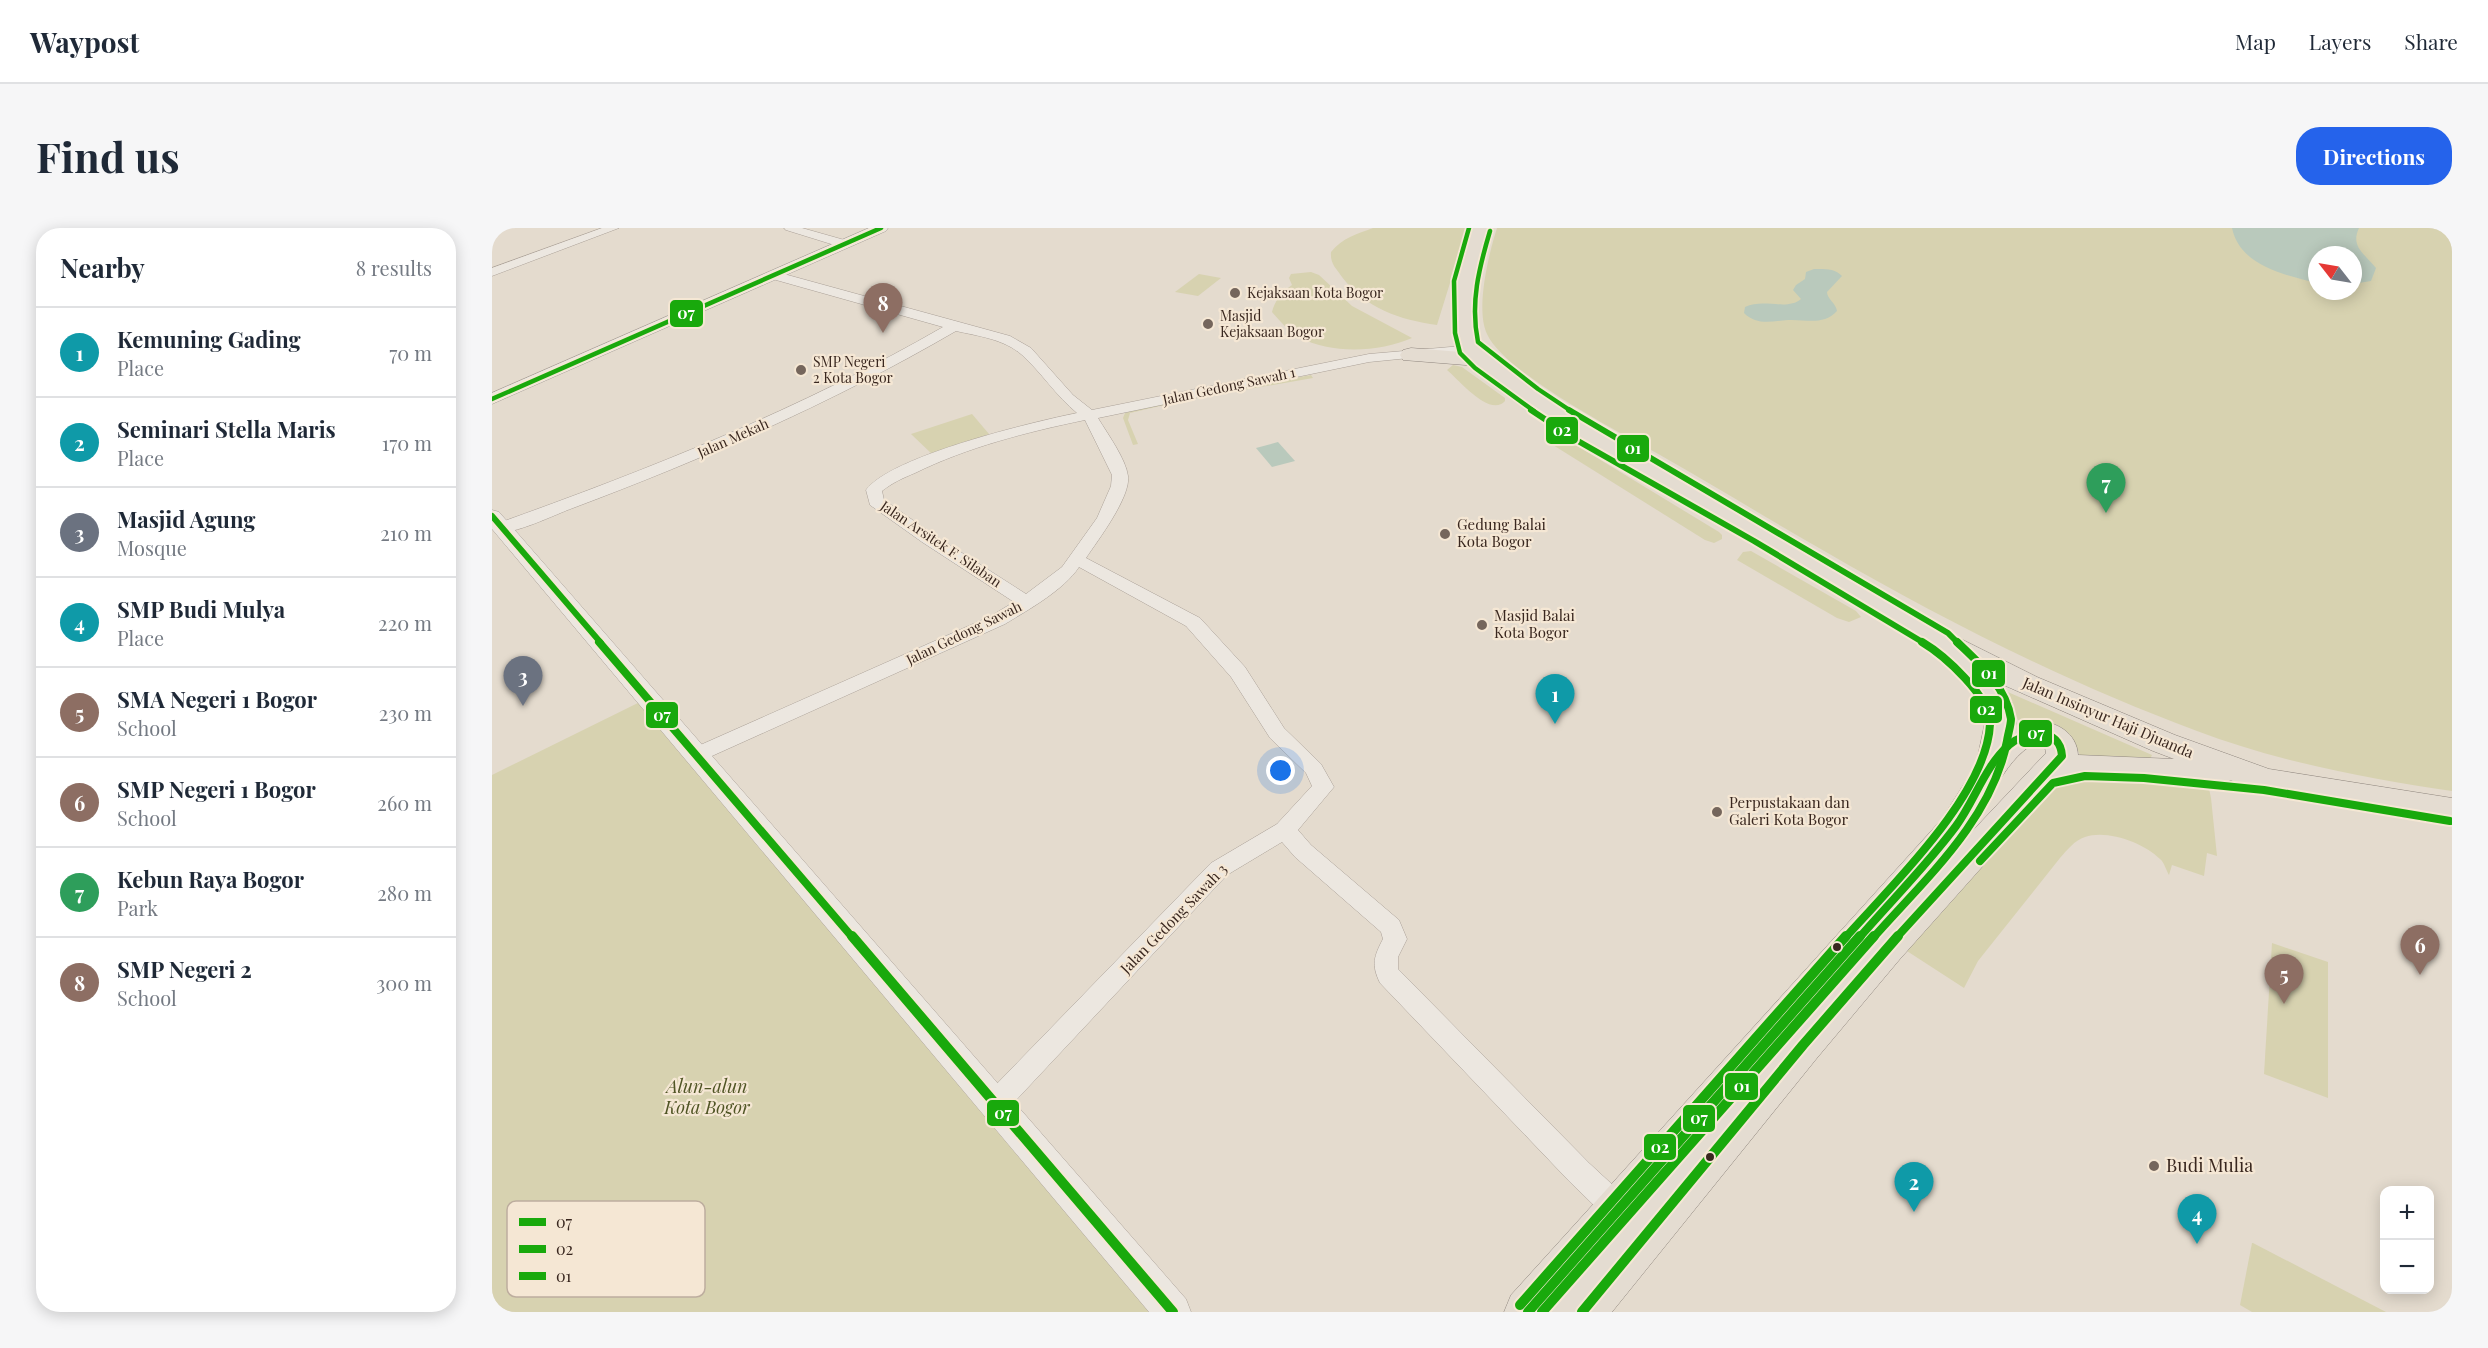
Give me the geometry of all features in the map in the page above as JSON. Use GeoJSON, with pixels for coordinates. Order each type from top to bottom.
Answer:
{"type":"FeatureCollection","features":[{"type":"Feature","properties":{"kind":"main road"},"geometry":{"type":"LineString","coordinates":[[1470,341],[1464,282],[1480,228]]}},
{"type":"Feature","properties":{"kind":"main road"},"geometry":{"type":"LineString","coordinates":[[1413,350],[1470,341]]}},
{"type":"Feature","properties":{"kind":"main road"},"geometry":{"type":"LineString","coordinates":[[1413,350],[1470,341]]}},
{"type":"Feature","properties":{"kind":"main road","name":"Jalan Insinyur Haji Djuanda"},"geometry":{"type":"LineString","coordinates":[[1470,341],[1532,398],[1584,432],[1740,521],[1943,642],[2026,684],[2164,743],[2265,780],[2452,811]]}},
{"type":"Feature","properties":{"kind":"main road"},"geometry":{"type":"LineString","coordinates":[[1943,642],[1979,678],[1995,703],[2001,722],[1992,764]]}},
{"type":"Feature","properties":{"kind":"main road"},"geometry":{"type":"LineString","coordinates":[[1528,1312],[1933,854],[1963,816],[1992,764],[2019,737],[2032,732],[2045,733],[2059,740],[2062,756],[2047,774],[1887,948],[1803,1045],[1582,1312]]}},
{"type":"Feature","properties":{"kind":"main road"},"geometry":{"type":"LineString","coordinates":[[2047,774],[2084,765],[2145,768],[2265,780]]}},
{"type":"Feature","properties":{"kind":"street"},"geometry":{"type":"LineString","coordinates":[[492,272],[613,228]]}},
{"type":"Feature","properties":{"kind":"street"},"geometry":{"type":"LineString","coordinates":[[790,228],[844,244]]}},
{"type":"Feature","properties":{"kind":"street"},"geometry":{"type":"LineString","coordinates":[[492,399],[881,228]]}},
{"type":"Feature","properties":{"kind":"street","name":"Jalan Gedong Sawah"},"geometry":{"type":"LineString","coordinates":[[696,755],[998,620],[1026,603],[1068,571],[1105,518],[1119,486],[1120,475],[1117,465],[1089,416],[1068,398],[1026,351],[1005,339],[773,275]]}},
{"type":"Feature","properties":{"kind":"street","name":"Jalan Mekah"},"geometry":{"type":"LineString","coordinates":[[497,522],[645,476],[731,440],[874,370],[954,326]]}},
{"type":"Feature","properties":{"kind":"street","name":"Jalan Gedong Sawah 1"},"geometry":{"type":"LineString","coordinates":[[1089,416],[1413,350]]}},
{"type":"Feature","properties":{"kind":"street","name":"Jalan Arsitek F. Silaban"},"geometry":{"type":"LineString","coordinates":[[1026,603],[898,519],[876,502],[874,490],[883,482],[910,467],[949,453],[1021,430],[1089,416]]}},
{"type":"Feature","properties":{"kind":"street"},"geometry":{"type":"LineString","coordinates":[[497,522],[1173,1312]]}},
{"type":"Feature","properties":{"kind":"street","name":"Jalan Gedong Sawah 3"},"geometry":{"type":"LineString","coordinates":[[995,1104],[1219,869],[1285,830],[1323,787],[1314,769],[1277,733],[1238,672],[1193,622],[1090,565],[1076,560]]}},
{"type":"Feature","properties":{"kind":"street"},"geometry":{"type":"LineString","coordinates":[[1285,830],[1303,851],[1391,927],[1395,939],[1385,961],[1385,970],[1389,976],[1579,1173],[1619,1210]]}},
{"type":"Feature","properties":{"kind":"green space"},"geometry":{"type":"Polygon","coordinates":[[[1373,228],[1467,228],[1437,325],[1397,316],[1372,304],[1351,288],[1332,263],[1331,252],[1335,247],[1350,237],[1373,228]]]}},
{"type":"Feature","properties":{"kind":"green space"},"geometry":{"type":"Polygon","coordinates":[[[1497,228],[2452,228],[2452,791],[2355,775],[2227,742],[2149,712],[2054,671],[1871,578],[1597,420],[1517,367],[1498,350],[1487,334],[1482,310],[1487,266],[1497,228]]]}},
{"type":"Feature","properties":{"kind":"green space"},"geometry":{"type":"Polygon","coordinates":[[[1311,272],[1319,275],[1352,306],[1412,338],[1371,349],[1341,349],[1312,343],[1295,335],[1272,312],[1279,297],[1292,285],[1289,278],[1291,274],[1311,272]]]}},
{"type":"Feature","properties":{"kind":"green space"},"geometry":{"type":"Polygon","coordinates":[[[1199,274],[1221,278],[1198,296],[1175,292],[1199,274]]]}},
{"type":"Feature","properties":{"kind":"green space"},"geometry":{"type":"Polygon","coordinates":[[[1453,365],[1462,367],[1505,398],[1505,401],[1499,405],[1491,405],[1475,396],[1447,370],[1453,365]]]}},
{"type":"Feature","properties":{"kind":"green space"},"geometry":{"type":"Polygon","coordinates":[[[1311,375],[1313,378],[1186,400],[1130,413],[1128,420],[1138,444],[1133,445],[1123,418],[1125,413],[1131,411],[1184,398],[1311,375]]]}},
{"type":"Feature","properties":{"kind":"green space"},"geometry":{"type":"Polygon","coordinates":[[[972,414],[989,434],[933,455],[911,434],[972,414]]]}},
{"type":"Feature","properties":{"kind":"green space"},"geometry":{"type":"Polygon","coordinates":[[[1566,439],[1719,532],[1722,539],[1714,543],[1705,540],[1553,445],[1557,440],[1566,439]]]}},
{"type":"Feature","properties":{"kind":"green space"},"geometry":{"type":"Polygon","coordinates":[[[1751,551],[1856,611],[1861,617],[1849,622],[1837,618],[1737,560],[1743,552],[1751,551]]]}},
{"type":"Feature","properties":{"kind":"green space"},"geometry":{"type":"Polygon","coordinates":[[[2001,689],[2152,755],[2150,759],[2080,755],[2069,735],[2057,725],[2040,721],[2018,720],[2001,689]]]}},
{"type":"Feature","properties":{"kind":"green space","name":"Alun-alun Kota Bogor"},"geometry":{"type":"Polygon","coordinates":[[[648,698],[1173,1312],[492,1312],[492,775],[648,698]]]}},
{"type":"Feature","properties":{"kind":"green space"},"geometry":{"type":"Polygon","coordinates":[[[2084,765],[2206,774],[2217,856],[2207,853],[2204,876],[2172,865],[2169,875],[2161,860],[2145,848],[2114,836],[2094,835],[2078,840],[2060,858],[1978,961],[1964,988],[1893,942],[2034,785],[2084,765]]]}},
{"type":"Feature","properties":{"kind":"green space"},"geometry":{"type":"Polygon","coordinates":[[[2272,943],[2328,962],[2328,1098],[2264,1074],[2272,943]]]}},
{"type":"Feature","properties":{"kind":"green space"},"geometry":{"type":"Polygon","coordinates":[[[2252,1243],[2386,1312],[2252,1312],[2240,1305],[2252,1243]]]}},
{"type":"Feature","properties":{"kind":"shaded area"},"geometry":{"type":"Polygon","coordinates":[[[2232,228],[2359,228],[2356,240],[2358,246],[2308,246],[2308,281],[2266,267],[2244,252],[2232,228]]]}},
{"type":"Feature","properties":{"kind":"shaded area"},"geometry":{"type":"Polygon","coordinates":[[[2362,253],[2376,268],[2371,281],[2362,282],[2362,253]]]}},
{"type":"Feature","properties":{"kind":"shaded area"},"geometry":{"type":"Polygon","coordinates":[[[1814,269],[1832,270],[1842,276],[1827,292],[1837,311],[1832,316],[1814,321],[1765,322],[1754,320],[1744,313],[1745,307],[1752,305],[1789,304],[1801,299],[1793,290],[1805,279],[1806,272],[1814,269]]]}},
{"type":"Feature","properties":{"kind":"shaded area"},"geometry":{"type":"Polygon","coordinates":[[[1278,442],[1295,461],[1272,467],[1256,448],[1278,442]]]}},
{"type":"Feature","properties":{"kind":"transit line","name":"07"},"geometry":{"type":"LineString","coordinates":[[492,399],[881,228]]}},
{"type":"Feature","properties":{"kind":"transit line","name":"02"},"geometry":{"type":"LineString","coordinates":[[1469,228],[1454,281],[1455,333],[1460,353],[1475,368],[1578,441],[1754,541],[1936,650],[1971,685],[1985,707],[1990,723],[1982,760],[1954,810],[1925,847],[1520,1305]]}},
{"type":"Feature","properties":{"kind":"transit line","name":"01"},"geometry":{"type":"LineString","coordinates":[[1490,231],[1476,286],[1474,314],[1478,342],[1538,389],[1589,423],[1764,523],[1948,633],[1987,671],[2004,698],[2011,720],[2002,766],[1972,822],[1941,861],[1542,1312]]}},
{"type":"Feature","properties":{"kind":"transit line","name":"07"},"geometry":{"type":"LineString","coordinates":[[492,516],[1173,1312]]}},
{"type":"Feature","properties":{"kind":"transit line","name":"07"},"geometry":{"type":"LineString","coordinates":[[1528,1312],[1933,854],[1961,819],[1987,773],[2008,746],[2020,737],[2033,733],[2048,735],[2057,740],[2062,756],[1887,948],[1803,1045],[1582,1312]]}},
{"type":"Feature","properties":{"kind":"transit line","name":"02"},"geometry":{"type":"LineString","coordinates":[[1980,861],[2053,783],[2085,776],[2144,778],[2264,790],[2450,821]]}},
{"type":"Feature","properties":{"kind":"place","name":"Kejaksaan Kota Bogor"},"geometry":{"type":"Point","coordinates":[1235,293]}},
{"type":"Feature","properties":{"kind":"place","name":"Masjid Kejaksaan Bogor"},"geometry":{"type":"Point","coordinates":[1208,324]}},
{"type":"Feature","properties":{"kind":"place","name":"SMP Negeri 2"},"geometry":{"type":"Point","coordinates":[883,333]}},
{"type":"Feature","properties":{"kind":"place","name":"SMP Negeri 2 Kota Bogor"},"geometry":{"type":"Point","coordinates":[801,370]}},
{"type":"Feature","properties":{"kind":"place","name":"Kebun Raya Bogor"},"geometry":{"type":"Point","coordinates":[2106,513]}},
{"type":"Feature","properties":{"kind":"place","name":"Gedung Balai Kota Bogor"},"geometry":{"type":"Point","coordinates":[1445,534]}},
{"type":"Feature","properties":{"kind":"place","name":"Masjid Balai Kota Bogor"},"geometry":{"type":"Point","coordinates":[1482,625]}},
{"type":"Feature","properties":{"kind":"place","name":"Masjid Agung"},"geometry":{"type":"Point","coordinates":[523,706]}},
{"type":"Feature","properties":{"kind":"place","name":"Kemuning Gading"},"geometry":{"type":"Point","coordinates":[1555,724]}},
{"type":"Feature","properties":{"kind":"place","name":"Perpustakaan dan Galeri Kota Bogor"},"geometry":{"type":"Point","coordinates":[1717,812]}},
{"type":"Feature","properties":{"kind":"place","name":"SMP Negeri 1 Bogor"},"geometry":{"type":"Point","coordinates":[2420,975]}},
{"type":"Feature","properties":{"kind":"place","name":"SMA Negeri 1 Bogor"},"geometry":{"type":"Point","coordinates":[2284,1004]}},
{"type":"Feature","properties":{"kind":"place","name":"Budi Mulia"},"geometry":{"type":"Point","coordinates":[2154,1166]}},
{"type":"Feature","properties":{"kind":"place","name":"Seminari Stella Maris"},"geometry":{"type":"Point","coordinates":[1914,1212]}},
{"type":"Feature","properties":{"kind":"place","name":"SMP Budi Mulya"},"geometry":{"type":"Point","coordinates":[2197,1244]}}]}
